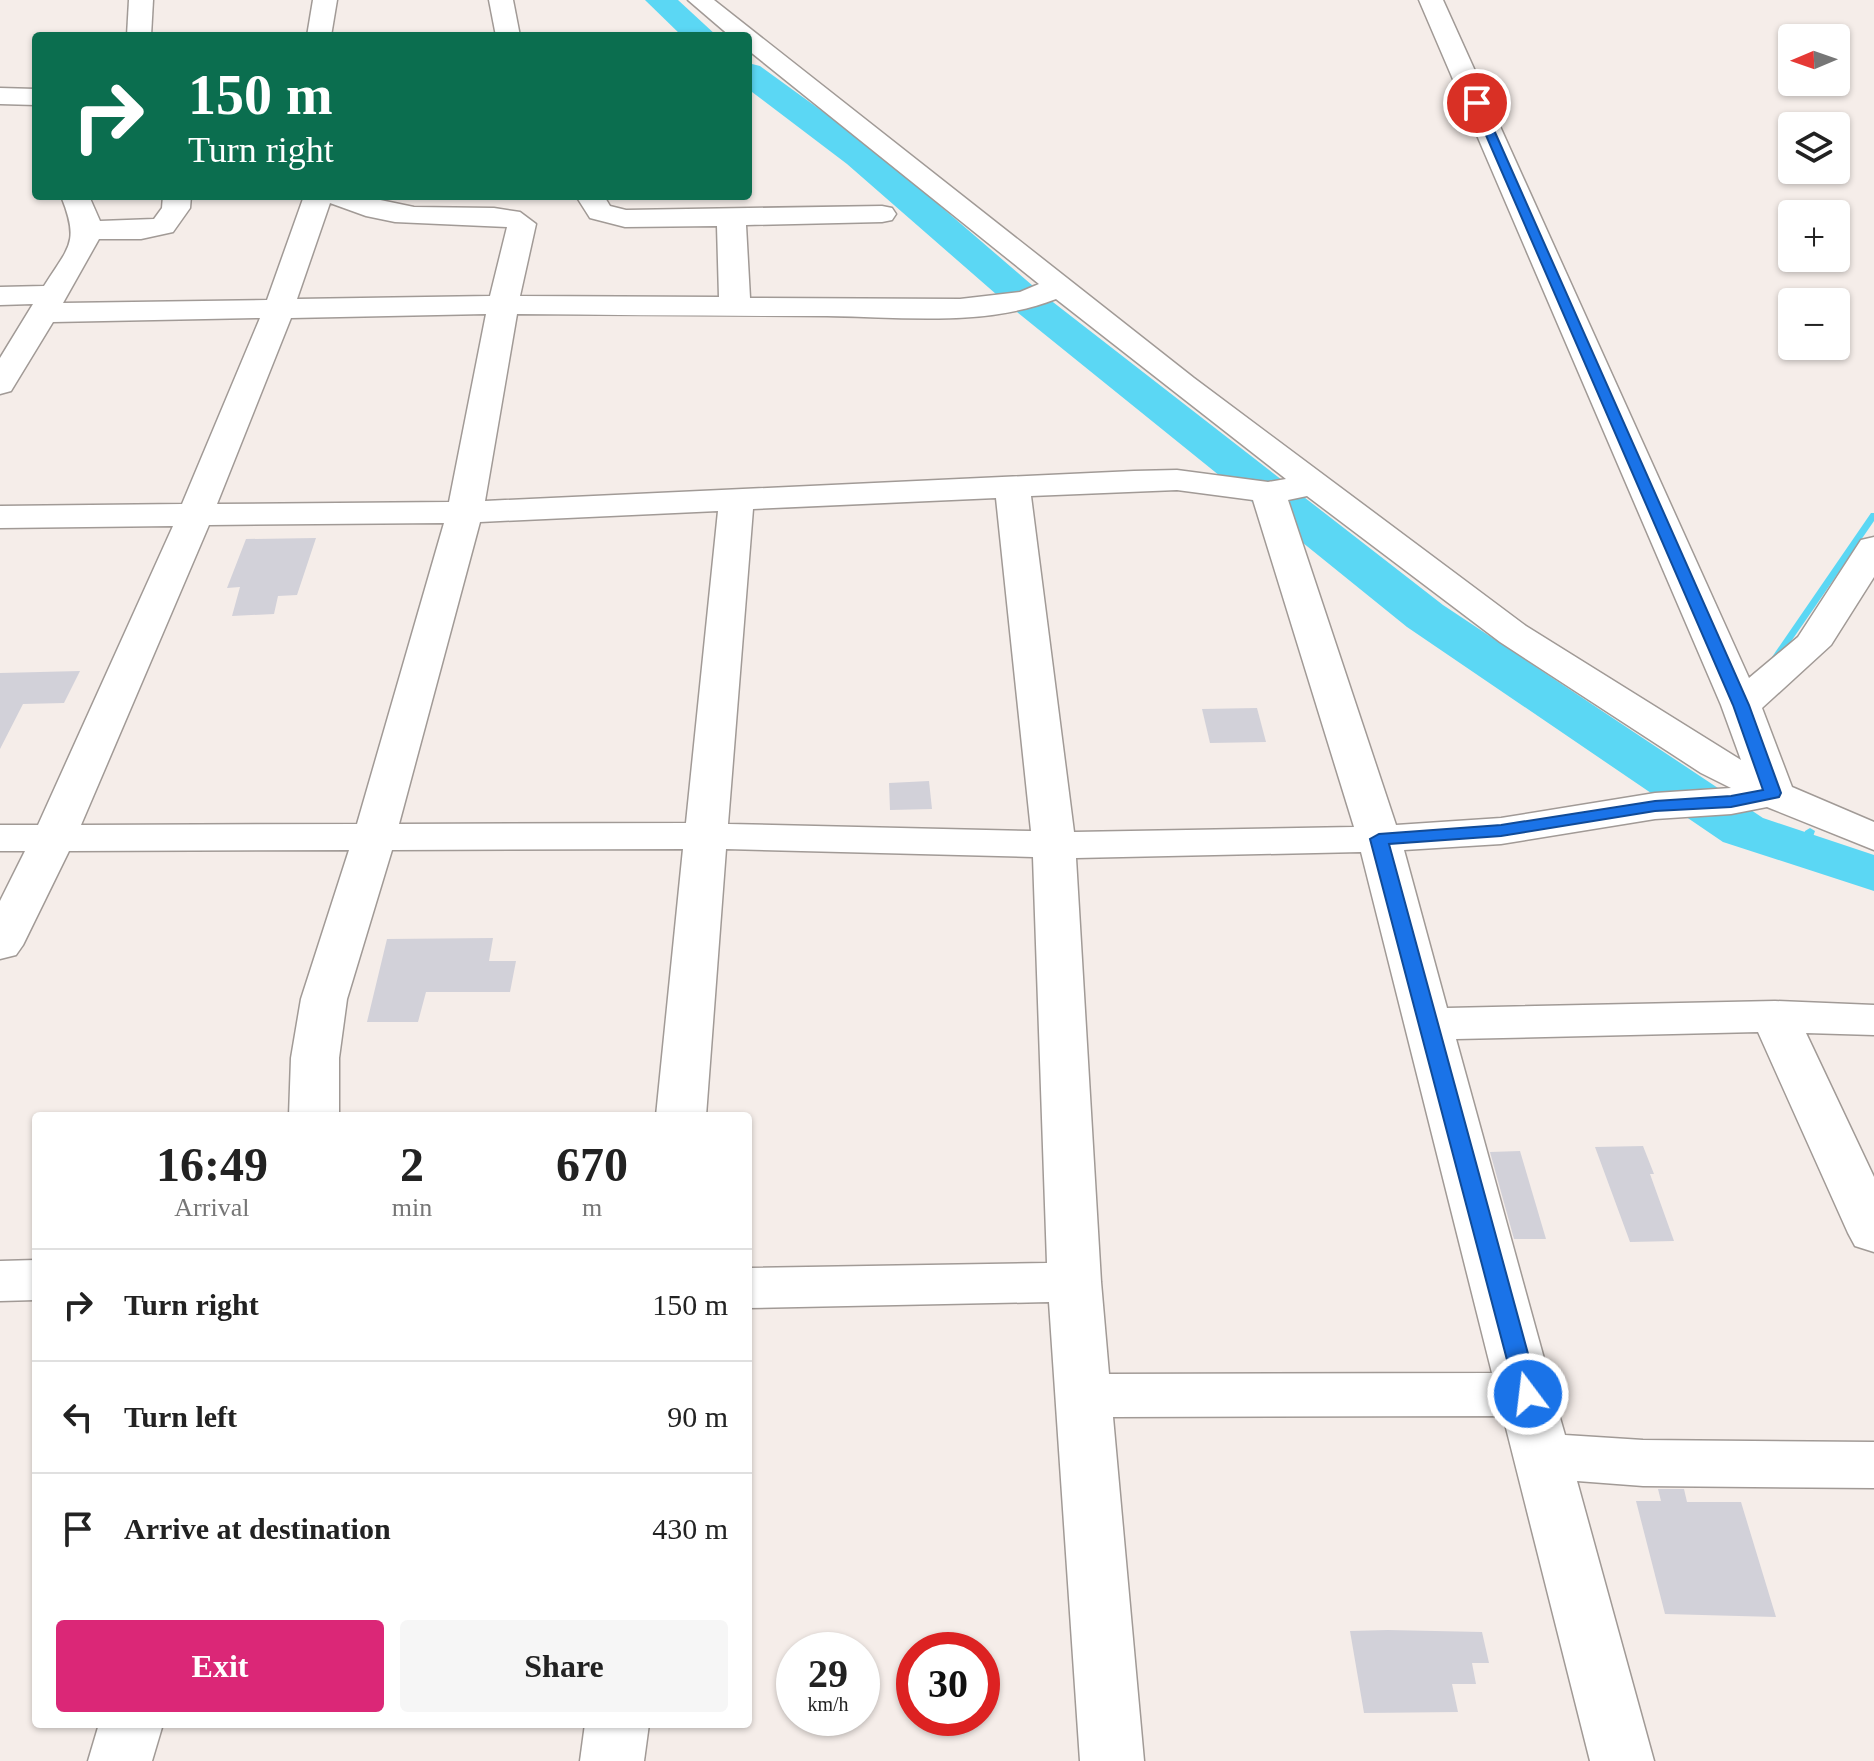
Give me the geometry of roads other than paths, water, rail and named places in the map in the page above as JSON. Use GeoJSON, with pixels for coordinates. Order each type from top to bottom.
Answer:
{"type":"FeatureCollection","features":[{"type":"Feature","properties":{"kind":"street"},"geometry":{"type":"LineString","coordinates":[[139,32],[141,0]]}},
{"type":"Feature","properties":{"kind":"street"},"geometry":{"type":"LineString","coordinates":[[320,32],[325,0]]}},
{"type":"Feature","properties":{"kind":"street"},"geometry":{"type":"LineString","coordinates":[[501,0],[507,32]]}},
{"type":"Feature","properties":{"kind":"street"},"geometry":{"type":"LineString","coordinates":[[700,0],[741,32]]}},
{"type":"Feature","properties":{"kind":"street"},"geometry":{"type":"LineString","coordinates":[[1431,0],[1741,705],[1773,793]]}},
{"type":"Feature","properties":{"kind":"street"},"geometry":{"type":"LineString","coordinates":[[752,45],[765,67],[1059,287],[1291,489],[1668,736],[1773,793],[1874,837]]}},
{"type":"Feature","properties":{"kind":"street"},"geometry":{"type":"LineString","coordinates":[[0,96],[32,97]]}},
{"type":"Feature","properties":{"kind":"street"},"geometry":{"type":"LineString","coordinates":[[0,384],[84,244],[87,230],[76,200]]}},
{"type":"Feature","properties":{"kind":"street"},"geometry":{"type":"LineString","coordinates":[[87,230],[141,230],[163,226],[173,216],[176,200]]}},
{"type":"Feature","properties":{"kind":"street"},"geometry":{"type":"LineString","coordinates":[[0,945],[53,839],[195,516],[278,311],[317,200]]}},
{"type":"Feature","properties":{"kind":"street"},"geometry":{"type":"LineString","coordinates":[[314,1112],[315,1058],[324,999],[375,835],[465,512],[503,305],[522,224],[494,216],[385,214],[357,207],[345,200]]}},
{"type":"Feature","properties":{"kind":"street"},"geometry":{"type":"LineString","coordinates":[[592,200],[600,212],[625,219],[882,214]]}},
{"type":"Feature","properties":{"kind":"street"},"geometry":{"type":"LineString","coordinates":[[731,217],[735,309]]}},
{"type":"Feature","properties":{"kind":"street"},"geometry":{"type":"LineString","coordinates":[[0,296],[48,304],[278,311],[503,305],[735,309],[960,308],[1026,300],[1059,287]]}},
{"type":"Feature","properties":{"kind":"street"},"geometry":{"type":"LineString","coordinates":[[0,517],[465,512],[1177,480],[1291,489]]}},
{"type":"Feature","properties":{"kind":"street"},"geometry":{"type":"LineString","coordinates":[[1012,487],[1054,845],[1074,1282],[1112,1761]]}},
{"type":"Feature","properties":{"kind":"street"},"geometry":{"type":"LineString","coordinates":[[1291,489],[1379,839],[1528,1394],[1622,1761]]}},
{"type":"Feature","properties":{"kind":"street"},"geometry":{"type":"LineString","coordinates":[[681,1112],[736,501]]}},
{"type":"Feature","properties":{"kind":"street"},"geometry":{"type":"LineString","coordinates":[[1741,705],[1812,645],[1874,548]]}},
{"type":"Feature","properties":{"kind":"street"},"geometry":{"type":"LineString","coordinates":[[0,838],[705,836],[1054,845],[1379,839],[1501,831],[1655,806],[1731,801],[1773,793]]}},
{"type":"Feature","properties":{"kind":"street"},"geometry":{"type":"LineString","coordinates":[[1430,1024],[1775,1016],[1874,1020]]}},
{"type":"Feature","properties":{"kind":"street"},"geometry":{"type":"LineString","coordinates":[[1775,1016],[1874,1233]]}},
{"type":"Feature","properties":{"kind":"street"},"geometry":{"type":"LineString","coordinates":[[0,1281],[32,1280]]}},
{"type":"Feature","properties":{"kind":"street"},"geometry":{"type":"LineString","coordinates":[[752,1288],[1074,1282]]}},
{"type":"Feature","properties":{"kind":"street"},"geometry":{"type":"LineString","coordinates":[[1083,1396],[1528,1394]]}},
{"type":"Feature","properties":{"kind":"street"},"geometry":{"type":"LineString","coordinates":[[1544,1456],[1643,1463],[1874,1465]]}},
{"type":"Feature","properties":{"kind":"street"},"geometry":{"type":"LineString","coordinates":[[120,1761],[130,1728]]}},
{"type":"Feature","properties":{"kind":"street"},"geometry":{"type":"LineString","coordinates":[[612,1761],[616,1728]]}},
{"type":"Feature","properties":{"kind":"waterway"},"geometry":{"type":"LineString","coordinates":[[660,0],[696,32]]}},
{"type":"Feature","properties":{"kind":"waterway"},"geometry":{"type":"LineString","coordinates":[[752,76],[860,156],[1026,300],[1425,616],[1743,830],[1874,874]]}},
{"type":"Feature","properties":{"kind":"waterway"},"geometry":{"type":"LineString","coordinates":[[1776,657],[1874,515]]}},
{"type":"Feature","properties":{"kind":"waterway"},"geometry":{"type":"LineString","coordinates":[[1803,851],[1810,831]]}}]}
